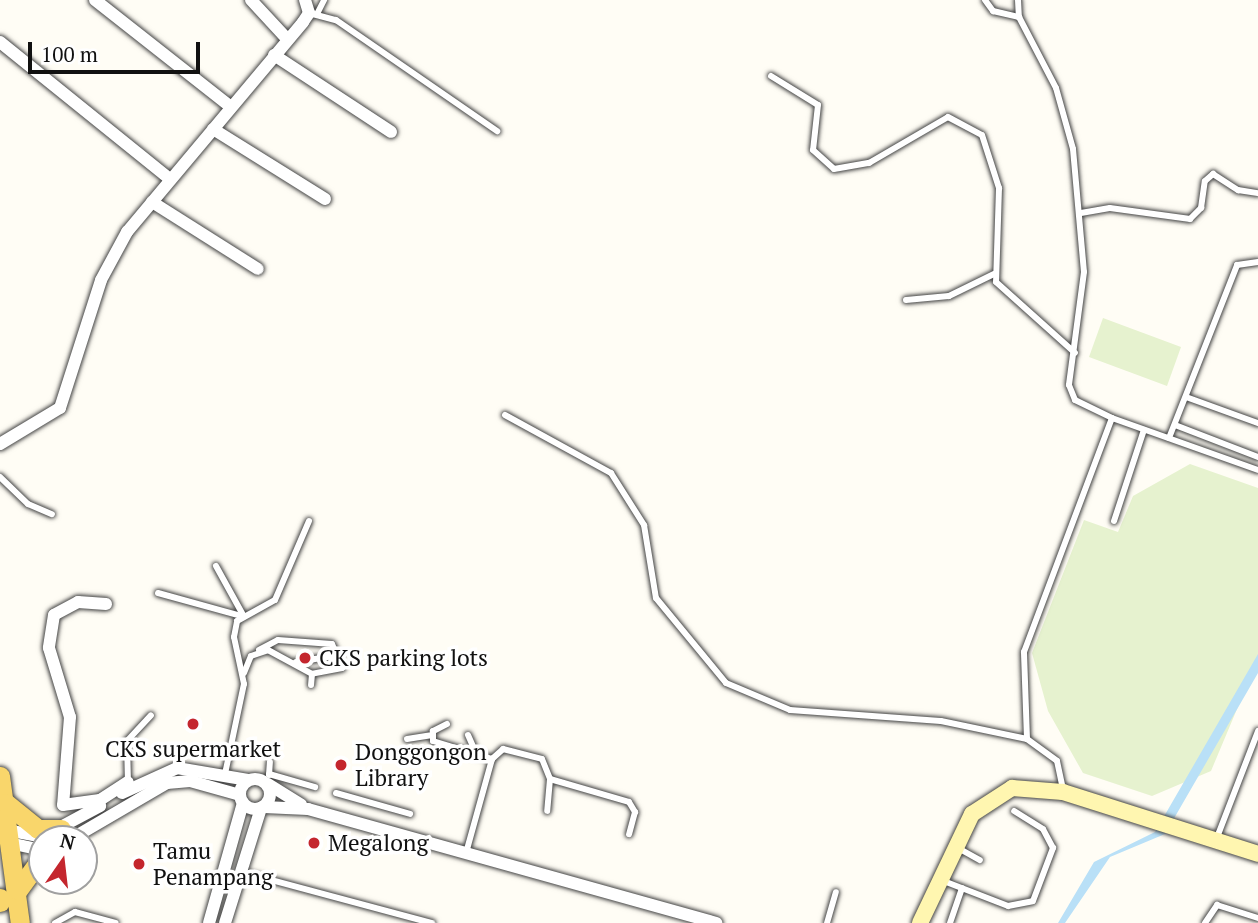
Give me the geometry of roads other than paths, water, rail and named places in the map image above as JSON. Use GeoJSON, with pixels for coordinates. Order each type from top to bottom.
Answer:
{"type":"FeatureCollection","features":[{"type":"Feature","properties":{"kind":"main road"},"geometry":{"type":"LineString","coordinates":[[2,786],[35,825]]}},
{"type":"Feature","properties":{"kind":"main road"},"geometry":{"type":"LineString","coordinates":[[2,786],[6,835],[19,890],[20,923]]}},
{"type":"Feature","properties":{"kind":"main road"},"geometry":{"type":"LineString","coordinates":[[19,890],[28,877]]}},
{"type":"Feature","properties":{"kind":"street"},"geometry":{"type":"LineString","coordinates":[[95,0],[231,107]]}},
{"type":"Feature","properties":{"kind":"street"},"geometry":{"type":"LineString","coordinates":[[251,0],[288,40]]}},
{"type":"Feature","properties":{"kind":"street"},"geometry":{"type":"LineString","coordinates":[[0,444],[60,408],[101,280],[152,202],[288,40],[310,9]]}},
{"type":"Feature","properties":{"kind":"street"},"geometry":{"type":"LineString","coordinates":[[0,42],[170,179]]}},
{"type":"Feature","properties":{"kind":"street"},"geometry":{"type":"LineString","coordinates":[[274,55],[391,132]]}},
{"type":"Feature","properties":{"kind":"street"},"geometry":{"type":"LineString","coordinates":[[213,130],[325,199]]}},
{"type":"Feature","properties":{"kind":"street"},"geometry":{"type":"LineString","coordinates":[[152,202],[258,268]]}},
{"type":"Feature","properties":{"kind":"street"},"geometry":{"type":"LineString","coordinates":[[106,604],[78,602],[54,615],[49,648],[71,717],[64,805],[100,800],[130,785],[177,768],[248,780],[268,779],[308,809]]}},
{"type":"Feature","properties":{"kind":"street"},"geometry":{"type":"LineString","coordinates":[[225,774],[241,799]]}},
{"type":"Feature","properties":{"kind":"street"},"geometry":{"type":"LineString","coordinates":[[225,923],[239,871],[262,808],[270,797],[268,779]]}},
{"type":"Feature","properties":{"kind":"street"},"geometry":{"type":"LineString","coordinates":[[209,923],[248,780]]}},
{"type":"Feature","properties":{"kind":"street"},"geometry":{"type":"LineString","coordinates":[[84,825],[167,783],[190,781],[262,808],[308,809],[716,923]]}},
{"type":"Feature","properties":{"kind":"street"},"geometry":{"type":"LineString","coordinates":[[78,825],[130,785]]}},
{"type":"Feature","properties":{"kind":"street"},"geometry":{"type":"LineString","coordinates":[[921,921],[937,878],[971,814],[1000,792],[1063,792],[1258,854]]}},
{"type":"Feature","properties":{"kind":"street"},"geometry":{"type":"LineString","coordinates":[[6,835],[28,836]]}},
{"type":"Feature","properties":{"kind":"street"},"geometry":{"type":"LineString","coordinates":[[6,835],[28,844]]}},
{"type":"Feature","properties":{"kind":"lane"},"geometry":{"type":"LineString","coordinates":[[310,9],[324,0]]}},
{"type":"Feature","properties":{"kind":"lane"},"geometry":{"type":"LineString","coordinates":[[985,0],[993,11],[1019,17]]}},
{"type":"Feature","properties":{"kind":"lane"},"geometry":{"type":"LineString","coordinates":[[1018,0],[1019,17],[1056,88],[1081,213],[1084,289],[1070,393],[1112,418],[1258,470]]}},
{"type":"Feature","properties":{"kind":"lane"},"geometry":{"type":"LineString","coordinates":[[310,9],[336,20],[497,131]]}},
{"type":"Feature","properties":{"kind":"lane"},"geometry":{"type":"LineString","coordinates":[[771,76],[818,104],[813,150],[834,169],[869,163],[948,117],[982,135],[999,188],[994,274],[1005,294],[1075,353]]}},
{"type":"Feature","properties":{"kind":"lane"},"geometry":{"type":"LineString","coordinates":[[1081,213],[1110,208],[1190,219],[1201,208],[1205,181],[1213,174],[1238,190],[1258,192]]}},
{"type":"Feature","properties":{"kind":"lane"},"geometry":{"type":"LineString","coordinates":[[1169,438],[1237,265],[1258,262]]}},
{"type":"Feature","properties":{"kind":"lane"},"geometry":{"type":"LineString","coordinates":[[906,300],[949,296],[994,274]]}},
{"type":"Feature","properties":{"kind":"lane"},"geometry":{"type":"LineString","coordinates":[[1186,397],[1258,423]]}},
{"type":"Feature","properties":{"kind":"lane"},"geometry":{"type":"LineString","coordinates":[[505,415],[611,473],[644,525],[656,598],[741,692],[806,712],[941,721],[1027,739],[1057,761],[1063,792]]}},
{"type":"Feature","properties":{"kind":"lane"},"geometry":{"type":"LineString","coordinates":[[1027,739],[1024,652],[1112,418]]}},
{"type":"Feature","properties":{"kind":"lane"},"geometry":{"type":"LineString","coordinates":[[1175,425],[1258,457]]}},
{"type":"Feature","properties":{"kind":"lane"},"geometry":{"type":"LineString","coordinates":[[1114,521],[1144,430]]}},
{"type":"Feature","properties":{"kind":"lane"},"geometry":{"type":"LineString","coordinates":[[0,477],[28,505],[52,514]]}},
{"type":"Feature","properties":{"kind":"lane"},"geometry":{"type":"LineString","coordinates":[[225,774],[237,741],[244,673],[233,637],[242,616],[275,600],[309,521]]}},
{"type":"Feature","properties":{"kind":"lane"},"geometry":{"type":"LineString","coordinates":[[216,566],[242,616]]}},
{"type":"Feature","properties":{"kind":"lane"},"geometry":{"type":"LineString","coordinates":[[158,593],[242,616]]}},
{"type":"Feature","properties":{"kind":"lane"},"geometry":{"type":"LineString","coordinates":[[244,673],[259,650],[278,640],[320,639],[340,655]]}},
{"type":"Feature","properties":{"kind":"lane"},"geometry":{"type":"LineString","coordinates":[[259,650],[296,662],[312,674],[338,671],[340,655]]}},
{"type":"Feature","properties":{"kind":"lane"},"geometry":{"type":"LineString","coordinates":[[296,662],[340,655]]}},
{"type":"Feature","properties":{"kind":"lane"},"geometry":{"type":"LineString","coordinates":[[311,685],[312,674]]}},
{"type":"Feature","properties":{"kind":"lane"},"geometry":{"type":"LineString","coordinates":[[130,785],[127,741],[151,715]]}},
{"type":"Feature","properties":{"kind":"lane"},"geometry":{"type":"LineString","coordinates":[[407,739],[431,735],[447,724]]}},
{"type":"Feature","properties":{"kind":"lane"},"geometry":{"type":"LineString","coordinates":[[1216,840],[1258,731]]}},
{"type":"Feature","properties":{"kind":"lane"},"geometry":{"type":"LineString","coordinates":[[431,735],[440,745],[492,759]]}},
{"type":"Feature","properties":{"kind":"lane"},"geometry":{"type":"LineString","coordinates":[[468,735],[477,755]]}},
{"type":"Feature","properties":{"kind":"lane"},"geometry":{"type":"LineString","coordinates":[[466,853],[492,759],[503,749],[539,757],[550,779],[547,811]]}},
{"type":"Feature","properties":{"kind":"lane"},"geometry":{"type":"LineString","coordinates":[[270,762],[268,779],[315,787]]}},
{"type":"Feature","properties":{"kind":"lane"},"geometry":{"type":"LineString","coordinates":[[550,779],[629,802],[635,812],[629,834]]}},
{"type":"Feature","properties":{"kind":"lane"},"geometry":{"type":"LineString","coordinates":[[336,793],[410,814]]}},
{"type":"Feature","properties":{"kind":"lane"},"geometry":{"type":"LineString","coordinates":[[937,878],[1008,906],[1033,901],[1052,848],[1043,829],[1014,811]]}},
{"type":"Feature","properties":{"kind":"lane"},"geometry":{"type":"LineString","coordinates":[[953,846],[980,860]]}},
{"type":"Feature","properties":{"kind":"lane"},"geometry":{"type":"LineString","coordinates":[[239,871],[432,923]]}},
{"type":"Feature","properties":{"kind":"lane"},"geometry":{"type":"LineString","coordinates":[[950,923],[962,888]]}},
{"type":"Feature","properties":{"kind":"lane"},"geometry":{"type":"LineString","coordinates":[[827,923],[836,892]]}},
{"type":"Feature","properties":{"kind":"lane"},"geometry":{"type":"LineString","coordinates":[[1205,923],[1217,905],[1258,918]]}},
{"type":"Feature","properties":{"kind":"lane"},"geometry":{"type":"LineString","coordinates":[[55,923],[75,912],[116,923]]}},
{"type":"Feature","properties":{"kind":"lane"},"geometry":{"type":"LineString","coordinates":[[1247,923],[1250,915]]}},
{"type":"Feature","properties":{"kind":"water"},"geometry":{"type":"Polygon","coordinates":[[[1258,654],[1258,673],[1165,834],[1110,857],[1065,923],[1058,923],[1094,862],[1155,832],[1258,654]]]}},
{"type":"Feature","properties":{"kind":"place","name":"CKS parking lots"},"geometry":{"type":"Point","coordinates":[305,658]}},
{"type":"Feature","properties":{"kind":"place","name":"CKS supermarket"},"geometry":{"type":"Point","coordinates":[193,724]}},
{"type":"Feature","properties":{"kind":"place","name":"Donggongon Library"},"geometry":{"type":"Point","coordinates":[341,765]}},
{"type":"Feature","properties":{"kind":"place","name":"Megalong"},"geometry":{"type":"Point","coordinates":[314,843]}},
{"type":"Feature","properties":{"kind":"place","name":"Tamu Penampang"},"geometry":{"type":"Point","coordinates":[139,864]}}]}
